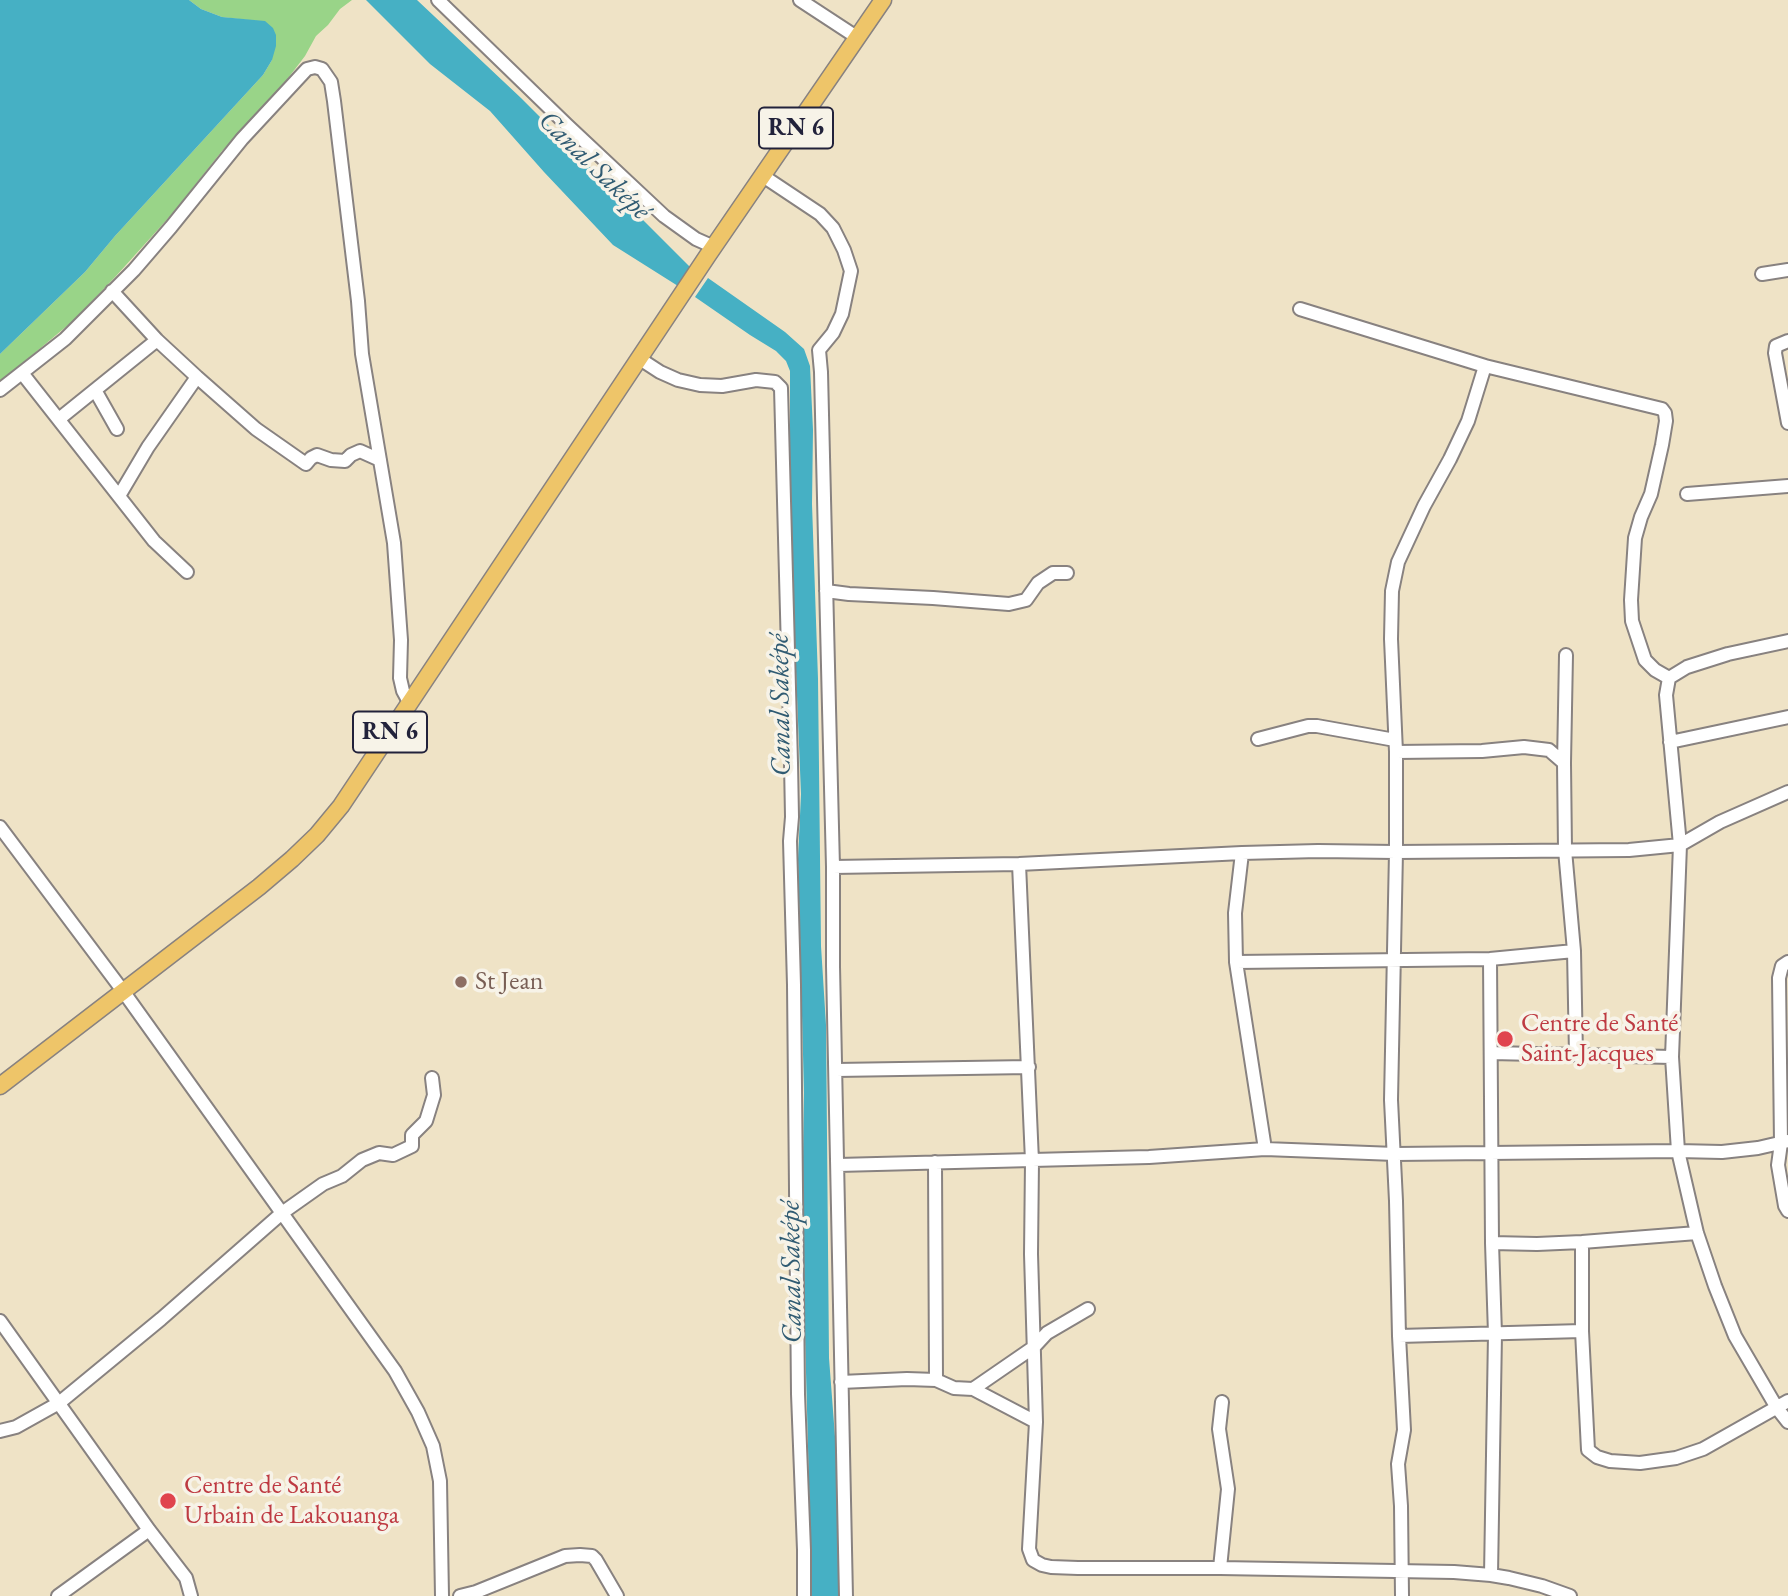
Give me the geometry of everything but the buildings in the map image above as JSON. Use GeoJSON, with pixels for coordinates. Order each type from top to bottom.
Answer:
{"type":"FeatureCollection","features":[{"type":"Feature","properties":{"kind":"main road","name":"RN 6"},"geometry":{"type":"LineString","coordinates":[[0,1086],[258,887],[317,835],[341,806],[711,251],[883,0]]}},
{"type":"Feature","properties":{"kind":"street"},"geometry":{"type":"LineString","coordinates":[[438,0],[664,216],[711,251]]}},
{"type":"Feature","properties":{"kind":"street"},"geometry":{"type":"LineString","coordinates":[[800,0],[858,38]]}},
{"type":"Feature","properties":{"kind":"street"},"geometry":{"type":"LineString","coordinates":[[0,390],[65,339],[134,270],[242,139],[307,69],[322,69],[331,82],[334,101],[362,354],[394,543],[401,640],[400,678],[409,702]]}},
{"type":"Feature","properties":{"kind":"street"},"geometry":{"type":"LineString","coordinates":[[763,176],[820,214],[833,228],[851,271],[842,313],[833,333],[819,350],[833,866],[846,1596]]}},
{"type":"Feature","properties":{"kind":"street"},"geometry":{"type":"LineString","coordinates":[[1762,274],[1788,270]]}},
{"type":"Feature","properties":{"kind":"street"},"geometry":{"type":"LineString","coordinates":[[112,291],[157,340],[197,377],[256,429],[306,464],[317,455],[345,461],[360,451],[380,460]]}},
{"type":"Feature","properties":{"kind":"street"},"geometry":{"type":"LineString","coordinates":[[1300,309],[1485,366],[1662,409],[1666,421],[1662,446],[1651,494],[1634,538],[1631,600],[1632,621],[1645,660],[1668,678]]}},
{"type":"Feature","properties":{"kind":"street"},"geometry":{"type":"LineString","coordinates":[[59,419],[157,340]]}},
{"type":"Feature","properties":{"kind":"street"},"geometry":{"type":"LineString","coordinates":[[1788,341],[1776,346],[1775,353],[1788,423]]}},
{"type":"Feature","properties":{"kind":"street"},"geometry":{"type":"LineString","coordinates":[[639,359],[678,380],[700,385],[722,386],[756,380],[775,382],[781,388],[791,750],[798,1394],[804,1596]]}},
{"type":"Feature","properties":{"kind":"street"},"geometry":{"type":"LineString","coordinates":[[1402,1596],[1398,1464],[1404,1430],[1391,1100],[1396,852],[1392,591],[1398,562],[1468,421],[1485,366]]}},
{"type":"Feature","properties":{"kind":"street"},"geometry":{"type":"LineString","coordinates":[[22,373],[154,541],[187,572]]}},
{"type":"Feature","properties":{"kind":"street"},"geometry":{"type":"LineString","coordinates":[[119,496],[148,447],[197,377]]}},
{"type":"Feature","properties":{"kind":"street"},"geometry":{"type":"LineString","coordinates":[[95,390],[117,429]]}},
{"type":"Feature","properties":{"kind":"street"},"geometry":{"type":"LineString","coordinates":[[1686,494],[1788,486]]}},
{"type":"Feature","properties":{"kind":"street"},"geometry":{"type":"LineString","coordinates":[[827,591],[1009,604],[1026,600],[1038,583],[1054,573],[1067,573]]}},
{"type":"Feature","properties":{"kind":"street"},"geometry":{"type":"LineString","coordinates":[[1668,678],[1687,667],[1728,654],[1788,640]]}},
{"type":"Feature","properties":{"kind":"street"},"geometry":{"type":"LineString","coordinates":[[1566,655],[1566,850],[1574,951],[1576,1055]]}},
{"type":"Feature","properties":{"kind":"street"},"geometry":{"type":"LineString","coordinates":[[1668,678],[1666,695],[1680,845],[1672,1056],[1678,1151],[1697,1233],[1735,1336],[1783,1404],[1788,1422]]}},
{"type":"Feature","properties":{"kind":"street"},"geometry":{"type":"LineString","coordinates":[[1670,742],[1788,717]]}},
{"type":"Feature","properties":{"kind":"street"},"geometry":{"type":"LineString","coordinates":[[1258,739],[1317,726],[1395,746],[1482,751],[1524,747],[1549,750],[1564,763]]}},
{"type":"Feature","properties":{"kind":"street"},"geometry":{"type":"LineString","coordinates":[[833,866],[1020,864],[1318,851],[1629,850],[1680,845],[1720,822],[1788,792]]}},
{"type":"Feature","properties":{"kind":"street"},"geometry":{"type":"LineString","coordinates":[[0,827],[122,991],[395,1371],[433,1446],[440,1481],[442,1596]]}},
{"type":"Feature","properties":{"kind":"street"},"geometry":{"type":"LineString","coordinates":[[1242,853],[1235,913],[1236,962],[1265,1149]]}},
{"type":"Feature","properties":{"kind":"street"},"geometry":{"type":"LineString","coordinates":[[1020,864],[1032,1161],[1031,1254],[1036,1422],[1029,1549],[1033,1560],[1051,1567],[1401,1570],[1491,1575],[1542,1586],[1570,1596]]}},
{"type":"Feature","properties":{"kind":"street"},"geometry":{"type":"LineString","coordinates":[[1236,962],[1490,959],[1574,951]]}},
{"type":"Feature","properties":{"kind":"street"},"geometry":{"type":"LineString","coordinates":[[1490,959],[1495,1334],[1491,1575]]}},
{"type":"Feature","properties":{"kind":"street"},"geometry":{"type":"LineString","coordinates":[[1788,961],[1782,966],[1779,978],[1784,1142],[1778,1165],[1788,1212]]}},
{"type":"Feature","properties":{"kind":"street"},"geometry":{"type":"LineString","coordinates":[[1491,1054],[1672,1056]]}},
{"type":"Feature","properties":{"kind":"street"},"geometry":{"type":"LineString","coordinates":[[836,1070],[1029,1067]]}},
{"type":"Feature","properties":{"kind":"street"},"geometry":{"type":"LineString","coordinates":[[0,1431],[16,1427],[59,1403],[161,1319],[282,1213],[323,1184],[342,1176],[362,1160],[379,1153],[393,1155],[412,1146],[412,1135],[426,1121],[434,1095],[432,1078]]}},
{"type":"Feature","properties":{"kind":"street"},"geometry":{"type":"LineString","coordinates":[[838,1165],[1149,1157],[1265,1149],[1395,1154],[1722,1152],[1784,1142]]}},
{"type":"Feature","properties":{"kind":"street"},"geometry":{"type":"LineString","coordinates":[[935,1162],[936,1380]]}},
{"type":"Feature","properties":{"kind":"street"},"geometry":{"type":"LineString","coordinates":[[1492,1243],[1582,1242],[1697,1233]]}},
{"type":"Feature","properties":{"kind":"street"},"geometry":{"type":"LineString","coordinates":[[1582,1242],[1582,1331],[1588,1450],[1597,1457],[1610,1461],[1640,1463],[1676,1458],[1703,1449],[1783,1404]]}},
{"type":"Feature","properties":{"kind":"street"},"geometry":{"type":"LineString","coordinates":[[973,1389],[1034,1347],[1047,1333],[1088,1309]]}},
{"type":"Feature","properties":{"kind":"street"},"geometry":{"type":"LineString","coordinates":[[0,1321],[186,1578],[191,1596]]}},
{"type":"Feature","properties":{"kind":"street"},"geometry":{"type":"LineString","coordinates":[[1399,1336],[1582,1331]]}},
{"type":"Feature","properties":{"kind":"street"},"geometry":{"type":"LineString","coordinates":[[841,1382],[907,1378],[936,1380],[954,1388],[973,1389],[1036,1422]]}},
{"type":"Feature","properties":{"kind":"street"},"geometry":{"type":"LineString","coordinates":[[1220,1568],[1228,1489],[1219,1429],[1222,1402]]}},
{"type":"Feature","properties":{"kind":"street"},"geometry":{"type":"LineString","coordinates":[[58,1596],[149,1530]]}},
{"type":"Feature","properties":{"kind":"street"},"geometry":{"type":"LineString","coordinates":[[460,1596],[565,1556],[580,1555],[592,1556],[596,1560],[617,1596]]}},
{"type":"Feature","properties":{"kind":"green space"},"geometry":{"type":"Polygon","coordinates":[[[189,0],[352,0],[340,9],[316,36],[305,56],[272,99],[222,151],[172,214],[116,276],[74,320],[0,382],[0,354],[85,272],[263,75],[272,60],[265,22],[222,17],[201,9],[189,0]]]}},
{"type":"Feature","properties":{"kind":"water"},"geometry":{"type":"Polygon","coordinates":[[[0,0],[189,0],[201,9],[222,17],[265,21],[273,28],[276,46],[263,75],[85,272],[0,354],[0,0]]]}},
{"type":"Feature","properties":{"kind":"water"},"geometry":{"type":"Polygon","coordinates":[[[366,0],[417,0],[521,98],[690,267],[678,286],[613,245],[490,111],[430,64],[366,0]]]}},
{"type":"Feature","properties":{"kind":"water"},"geometry":{"type":"Polygon","coordinates":[[[708,278],[785,332],[804,349],[810,366],[821,946],[826,1025],[829,1358],[838,1476],[839,1596],[812,1596],[802,1223],[804,1093],[798,859],[801,794],[790,524],[790,371],[786,361],[776,351],[695,297],[708,278]]]}},
{"type":"Feature","properties":{"kind":"place","name":"St Jean"},"geometry":{"type":"Point","coordinates":[461,982]}},
{"type":"Feature","properties":{"kind":"place","name":"Centre de Santé Saint-Jacques"},"geometry":{"type":"Point","coordinates":[1505,1039]}},
{"type":"Feature","properties":{"kind":"place","name":"Centre de Santé Urbain de Lakouanga"},"geometry":{"type":"Point","coordinates":[168,1501]}},
{"type":"Feature","properties":{"kind":"water label","name":"Canal Saképé"},"geometry":{"type":"Point","coordinates":[594,166]}},
{"type":"Feature","properties":{"kind":"water label","name":"Canal Saképé"},"geometry":{"type":"Point","coordinates":[781,705]}},
{"type":"Feature","properties":{"kind":"water label","name":"Canal Saképé"},"geometry":{"type":"Point","coordinates":[792,1272]}}]}
